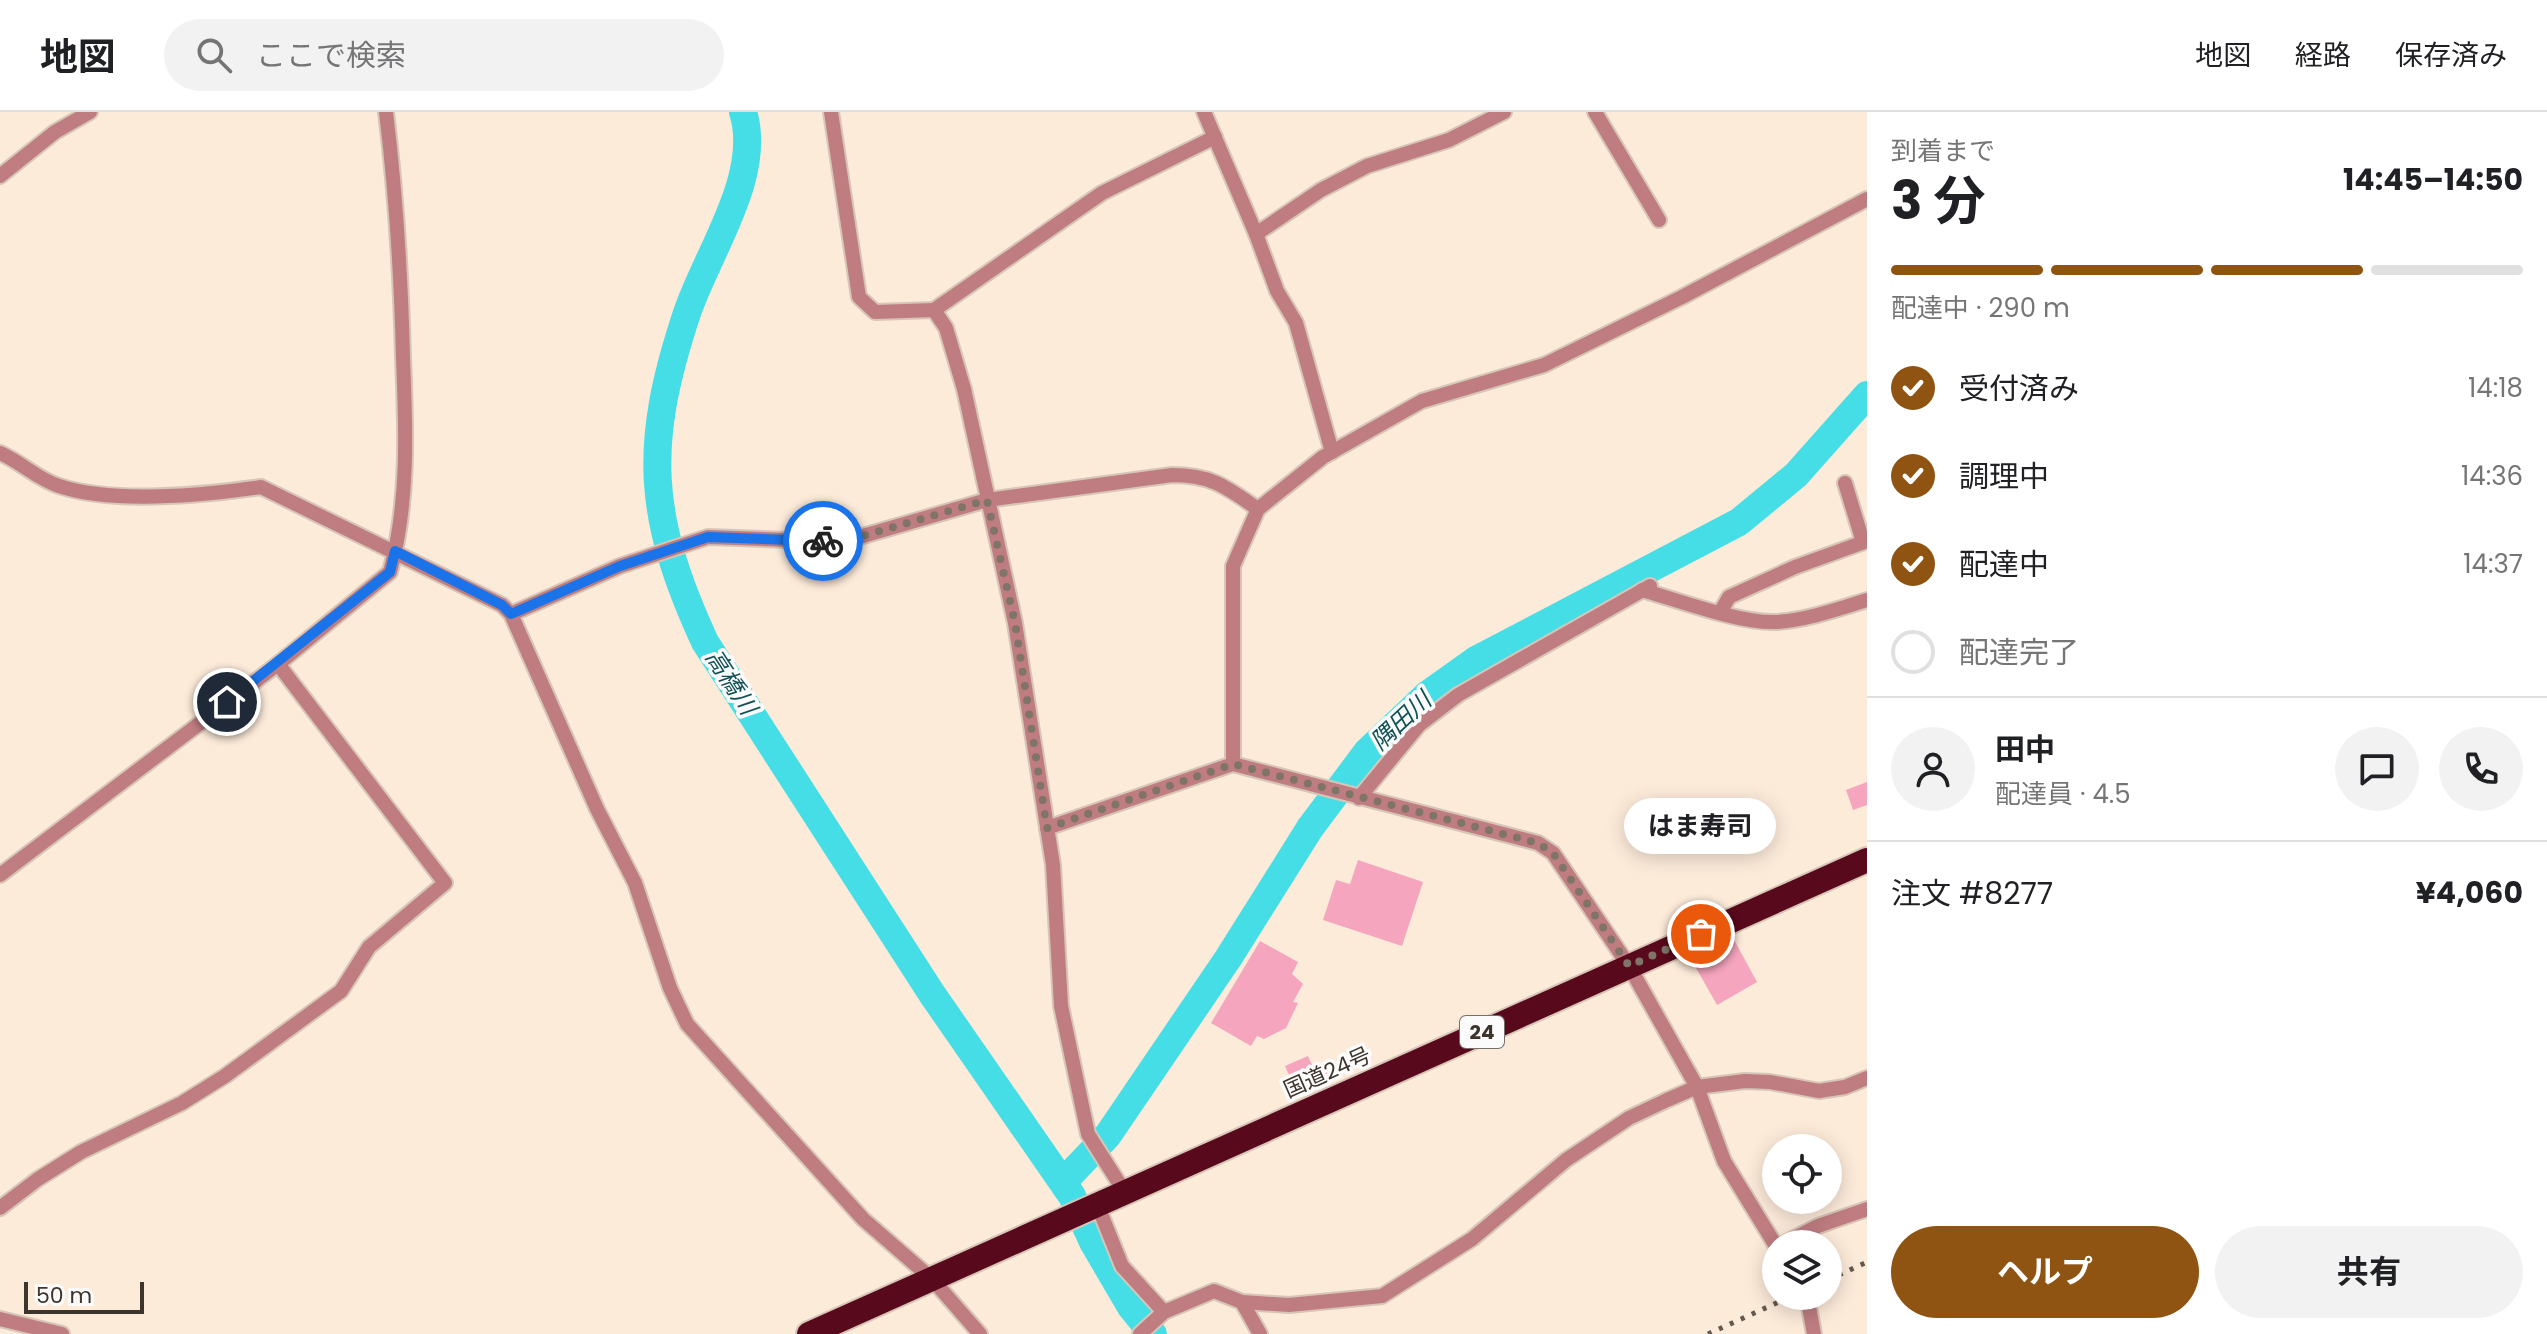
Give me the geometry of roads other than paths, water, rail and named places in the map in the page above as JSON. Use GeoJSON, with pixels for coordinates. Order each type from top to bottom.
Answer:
{"type":"FeatureCollection","features":[{"type":"Feature","properties":{"kind":"highway","name":"国道24号"},"geometry":{"type":"LineString","coordinates":[[809,1334],[1867,860]]}},
{"type":"Feature","properties":{"kind":"street"},"geometry":{"type":"LineString","coordinates":[[0,176],[55,132],[90,112]]}},
{"type":"Feature","properties":{"kind":"street"},"geometry":{"type":"LineString","coordinates":[[0,875],[278,664],[390,572],[406,471],[400,253],[386,112]]}},
{"type":"Feature","properties":{"kind":"street"},"geometry":{"type":"LineString","coordinates":[[831,112],[859,297],[875,312],[934,310],[1102,193],[1215,137]]}},
{"type":"Feature","properties":{"kind":"street"},"geometry":{"type":"LineString","coordinates":[[1204,112],[1277,291],[1296,323],[1332,452]]}},
{"type":"Feature","properties":{"kind":"street"},"geometry":{"type":"LineString","coordinates":[[1256,234],[1321,190],[1367,166],[1449,140],[1504,112]]}},
{"type":"Feature","properties":{"kind":"street"},"geometry":{"type":"LineString","coordinates":[[1595,112],[1659,220]]}},
{"type":"Feature","properties":{"kind":"street"},"geometry":{"type":"LineString","coordinates":[[1233,764],[1233,566],[1258,509],[1332,452],[1422,401],[1544,365],[1682,297],[1867,199]]}},
{"type":"Feature","properties":{"kind":"street"},"geometry":{"type":"LineString","coordinates":[[934,310],[946,328],[964,389],[1015,623],[1053,865],[1061,1006],[1088,1134],[1109,1162],[1124,1191]]}},
{"type":"Feature","properties":{"kind":"street"},"geometry":{"type":"LineString","coordinates":[[0,453],[63,487],[133,496],[221,493],[261,487],[502,605],[511,614],[597,809],[635,883],[670,988],[687,1024],[863,1219],[932,1279],[980,1334]]}},
{"type":"Feature","properties":{"kind":"street"},"geometry":{"type":"LineString","coordinates":[[511,614],[620,566],[708,537],[842,542],[987,500],[1172,475],[1200,475],[1218,481],[1258,509]]}},
{"type":"Feature","properties":{"kind":"street"},"geometry":{"type":"LineString","coordinates":[[1721,611],[1729,597],[1795,567],[1865,542],[1845,483]]}},
{"type":"Feature","properties":{"kind":"street"},"geometry":{"type":"LineString","coordinates":[[1353,797],[1419,725],[1458,695],[1646,588],[1749,620],[1776,622],[1821,614],[1867,600]]}},
{"type":"Feature","properties":{"kind":"street"},"geometry":{"type":"LineString","coordinates":[[0,1208],[81,1152],[182,1103],[225,1076],[341,991],[369,947],[445,883],[278,664]]}},
{"type":"Feature","properties":{"kind":"street"},"geometry":{"type":"LineString","coordinates":[[1047,828],[1233,764],[1538,843],[1553,853],[1629,966],[1697,1087],[1724,1161],[1766,1230]]}},
{"type":"Feature","properties":{"kind":"street"},"geometry":{"type":"LineString","coordinates":[[1140,1334],[1164,1312],[1214,1291],[1242,1302],[1289,1305],[1382,1296],[1472,1239],[1566,1160],[1629,1118],[1697,1087],[1770,1082],[1819,1091],[1845,1087],[1867,1078]]}},
{"type":"Feature","properties":{"kind":"street"},"geometry":{"type":"LineString","coordinates":[[1097,1204],[1122,1266],[1164,1312]]}},
{"type":"Feature","properties":{"kind":"street"},"geometry":{"type":"LineString","coordinates":[[1810,1230],[1867,1209]]}},
{"type":"Feature","properties":{"kind":"street"},"geometry":{"type":"LineString","coordinates":[[1242,1302],[1260,1334]]}},
{"type":"Feature","properties":{"kind":"street"},"geometry":{"type":"LineString","coordinates":[[1810,1310],[1814,1334]]}},
{"type":"Feature","properties":{"kind":"street"},"geometry":{"type":"LineString","coordinates":[[0,1319],[62,1334]]}},
{"type":"Feature","properties":{"kind":"waterway","name":"高橋川"},"geometry":{"type":"LineString","coordinates":[[743,112],[747,137],[746,162],[739,188],[687,313],[663,402],[658,442],[658,480],[662,517],[672,556],[705,642],[932,994],[1072,1196],[1093,1242],[1131,1307],[1153,1334]]}},
{"type":"Feature","properties":{"kind":"waterway","name":"隅田川"},"geometry":{"type":"LineString","coordinates":[[1063,1182],[1108,1135],[1229,957],[1310,828],[1367,752],[1427,695],[1476,660],[1739,522],[1796,475],[1867,395]]}},
{"type":"Feature","properties":{"kind":"railway"},"geometry":{"type":"LineString","coordinates":[[1842,1274],[1867,1262]]}},
{"type":"Feature","properties":{"kind":"railway"},"geometry":{"type":"LineString","coordinates":[[1708,1334],[1762,1310]]}},
{"type":"Feature","properties":{"kind":"place","name":"はま寿司"},"geometry":{"type":"Point","coordinates":[1701,934]}}]}
